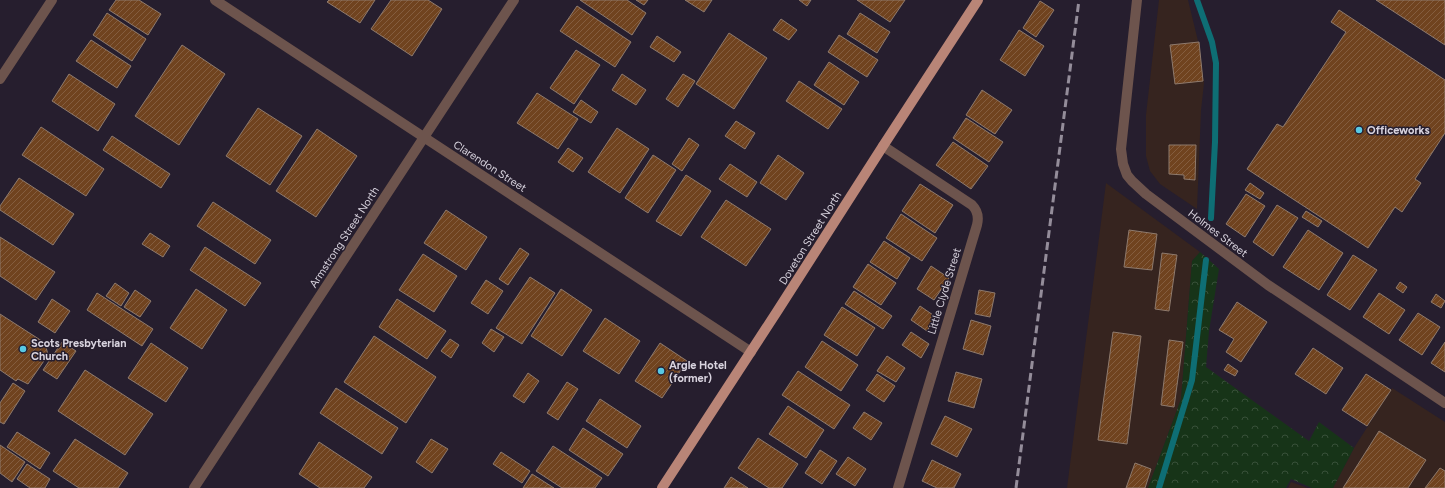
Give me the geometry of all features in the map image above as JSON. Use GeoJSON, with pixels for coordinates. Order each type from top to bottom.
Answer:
{"type":"FeatureCollection","features":[{"type":"Feature","properties":{"kind":"main road","name":"Doveton Street North"},"geometry":{"type":"LineString","coordinates":[[662,488],[978,0]]}},
{"type":"Feature","properties":{"kind":"street"},"geometry":{"type":"LineString","coordinates":[[0,79],[52,0]]}},
{"type":"Feature","properties":{"kind":"street","name":"Clarendon Street"},"geometry":{"type":"LineString","coordinates":[[215,0],[751,352]]}},
{"type":"Feature","properties":{"kind":"street","name":"Armstrong Street North"},"geometry":{"type":"LineString","coordinates":[[194,488],[514,0]]}},
{"type":"Feature","properties":{"kind":"street","name":"Holmes Street"},"geometry":{"type":"LineString","coordinates":[[1137,0],[1121,149],[1123,164],[1130,179],[1146,194],[1262,280],[1445,403]]}},
{"type":"Feature","properties":{"kind":"street","name":"Little Clyde Street"},"geometry":{"type":"LineString","coordinates":[[883,146],[972,205],[977,212],[978,217],[977,225],[898,488]]}},
{"type":"Feature","properties":{"kind":"shaded area"},"geometry":{"type":"Polygon","coordinates":[[[1159,0],[1188,0],[1198,41],[1204,83],[1201,110],[1197,209],[1160,184],[1150,171],[1146,156],[1146,115],[1159,0]]]}},
{"type":"Feature","properties":{"kind":"shaded area"},"geometry":{"type":"Polygon","coordinates":[[[1106,183],[1200,252],[1192,261],[1181,399],[1148,488],[1067,488],[1106,183]]]}},
{"type":"Feature","properties":{"kind":"shaded area"},"geometry":{"type":"Polygon","coordinates":[[[1392,388],[1445,422],[1445,488],[1333,488],[1354,448],[1392,388]]]}},
{"type":"Feature","properties":{"kind":"shaded area"},"geometry":{"type":"Polygon","coordinates":[[[1291,482],[1308,488],[1288,488],[1291,482]]]}},
{"type":"Feature","properties":{"kind":"green space"},"geometry":{"type":"Polygon","coordinates":[[[1200,252],[1219,269],[1209,331],[1206,367],[1309,441],[1319,422],[1354,448],[1333,488],[1312,488],[1291,479],[1286,488],[1148,488],[1181,399],[1192,261],[1200,252]]]}},
{"type":"Feature","properties":{"kind":"building"},"geometry":{"type":"Polygon","coordinates":[[[116,0],[139,0],[161,14],[148,35],[109,10],[116,0]]]}},
{"type":"Feature","properties":{"kind":"building"},"geometry":{"type":"Polygon","coordinates":[[[329,0],[375,0],[360,23],[327,2],[329,0]]]}},
{"type":"Feature","properties":{"kind":"building"},"geometry":{"type":"Polygon","coordinates":[[[391,0],[428,0],[442,9],[412,56],[371,29],[391,0]]]}},
{"type":"Feature","properties":{"kind":"building"},"geometry":{"type":"Polygon","coordinates":[[[580,0],[627,0],[646,13],[632,35],[580,0]]]}},
{"type":"Feature","properties":{"kind":"building"},"geometry":{"type":"Polygon","coordinates":[[[636,0],[648,0],[644,5],[636,0]]]}},
{"type":"Feature","properties":{"kind":"building"},"geometry":{"type":"Polygon","coordinates":[[[685,0],[712,0],[704,12],[685,0]]]}},
{"type":"Feature","properties":{"kind":"building"},"geometry":{"type":"Polygon","coordinates":[[[799,0],[811,0],[807,6],[799,0]]]}},
{"type":"Feature","properties":{"kind":"building"},"geometry":{"type":"Polygon","coordinates":[[[857,0],[905,0],[890,22],[857,0]]]}},
{"type":"Feature","properties":{"kind":"building"},"geometry":{"type":"Polygon","coordinates":[[[1376,0],[1445,0],[1445,45],[1376,0]]]}},
{"type":"Feature","properties":{"kind":"building"},"geometry":{"type":"Polygon","coordinates":[[[1040,1],[1054,10],[1036,37],[1023,28],[1040,1]]]}},
{"type":"Feature","properties":{"kind":"building"},"geometry":{"type":"Polygon","coordinates":[[[577,6],[631,42],[615,67],[560,31],[577,6]]]}},
{"type":"Feature","properties":{"kind":"building","name":"Officeworks"},"geometry":{"type":"Polygon","coordinates":[[[1339,10],[1445,80],[1445,133],[1415,179],[1421,183],[1402,212],[1395,207],[1368,248],[1247,169],[1277,124],[1283,127],[1346,32],[1331,22],[1339,10]]]}},
{"type":"Feature","properties":{"kind":"building"},"geometry":{"type":"Polygon","coordinates":[[[107,13],[146,39],[132,61],[93,35],[107,13]]]}},
{"type":"Feature","properties":{"kind":"building"},"geometry":{"type":"Polygon","coordinates":[[[860,13],[890,32],[877,53],[847,34],[860,13]]]}},
{"type":"Feature","properties":{"kind":"building"},"geometry":{"type":"Polygon","coordinates":[[[781,19],[797,30],[789,40],[773,30],[781,19]]]}},
{"type":"Feature","properties":{"kind":"building"},"geometry":{"type":"Polygon","coordinates":[[[1019,30],[1044,46],[1025,76],[1000,60],[1019,30]]]}},
{"type":"Feature","properties":{"kind":"building"},"geometry":{"type":"Polygon","coordinates":[[[729,33],[767,58],[734,109],[696,84],[729,33]]]}},
{"type":"Feature","properties":{"kind":"building"},"geometry":{"type":"Polygon","coordinates":[[[839,35],[878,60],[867,77],[828,52],[839,35]]]}},
{"type":"Feature","properties":{"kind":"building"},"geometry":{"type":"Polygon","coordinates":[[[657,36],[681,52],[674,62],[650,47],[657,36]]]}},
{"type":"Feature","properties":{"kind":"building"},"geometry":{"type":"Polygon","coordinates":[[[91,40],[131,66],[117,88],[76,61],[91,40]]]}},
{"type":"Feature","properties":{"kind":"building"},"geometry":{"type":"Polygon","coordinates":[[[1199,42],[1203,81],[1175,84],[1170,45],[1199,42]]]}},
{"type":"Feature","properties":{"kind":"building"},"geometry":{"type":"Polygon","coordinates":[[[182,45],[225,74],[179,145],[135,116],[182,45]]]}},
{"type":"Feature","properties":{"kind":"building"},"geometry":{"type":"Polygon","coordinates":[[[576,50],[600,65],[574,104],[550,88],[576,50]]]}},
{"type":"Feature","properties":{"kind":"building"},"geometry":{"type":"Polygon","coordinates":[[[829,62],[859,82],[844,105],[814,85],[829,62]]]}},
{"type":"Feature","properties":{"kind":"building"},"geometry":{"type":"Polygon","coordinates":[[[69,74],[115,104],[98,131],[52,101],[69,74]]]}},
{"type":"Feature","properties":{"kind":"building"},"geometry":{"type":"Polygon","coordinates":[[[622,74],[646,90],[636,105],[612,90],[622,74]]]}},
{"type":"Feature","properties":{"kind":"building"},"geometry":{"type":"Polygon","coordinates":[[[683,74],[695,81],[678,107],[666,99],[683,74]]]}},
{"type":"Feature","properties":{"kind":"building"},"geometry":{"type":"Polygon","coordinates":[[[799,81],[842,109],[828,129],[786,101],[799,81]]]}},
{"type":"Feature","properties":{"kind":"building"},"geometry":{"type":"Polygon","coordinates":[[[982,90],[1012,110],[995,134],[966,115],[982,90]]]}},
{"type":"Feature","properties":{"kind":"building"},"geometry":{"type":"Polygon","coordinates":[[[537,93],[578,119],[558,149],[517,123],[537,93]]]}},
{"type":"Feature","properties":{"kind":"building"},"geometry":{"type":"Polygon","coordinates":[[[581,100],[598,112],[591,123],[573,112],[581,100]]]}},
{"type":"Feature","properties":{"kind":"building"},"geometry":{"type":"Polygon","coordinates":[[[258,108],[302,136],[270,185],[226,156],[258,108]]]}},
{"type":"Feature","properties":{"kind":"building"},"geometry":{"type":"Polygon","coordinates":[[[966,118],[1003,142],[989,162],[953,138],[966,118]]]}},
{"type":"Feature","properties":{"kind":"building"},"geometry":{"type":"Polygon","coordinates":[[[736,121],[755,133],[745,149],[725,136],[736,121]]]}},
{"type":"Feature","properties":{"kind":"building"},"geometry":{"type":"Polygon","coordinates":[[[41,127],[104,169],[86,196],[22,155],[41,127]]]}},
{"type":"Feature","properties":{"kind":"building"},"geometry":{"type":"Polygon","coordinates":[[[617,128],[649,149],[620,193],[588,172],[617,128]]]}},
{"type":"Feature","properties":{"kind":"building"},"geometry":{"type":"Polygon","coordinates":[[[317,129],[357,156],[316,217],[276,191],[317,129]]]}},
{"type":"Feature","properties":{"kind":"building"},"geometry":{"type":"Polygon","coordinates":[[[112,136],[170,174],[161,188],[103,150],[112,136]]]}},
{"type":"Feature","properties":{"kind":"building"},"geometry":{"type":"Polygon","coordinates":[[[689,138],[699,145],[682,171],[672,164],[689,138]]]}},
{"type":"Feature","properties":{"kind":"building"},"geometry":{"type":"Polygon","coordinates":[[[953,142],[988,166],[971,189],[936,165],[953,142]]]}},
{"type":"Feature","properties":{"kind":"building"},"geometry":{"type":"Polygon","coordinates":[[[1169,145],[1196,145],[1195,180],[1184,179],[1184,175],[1169,174],[1169,145]]]}},
{"type":"Feature","properties":{"kind":"building"},"geometry":{"type":"Polygon","coordinates":[[[568,148],[583,158],[573,172],[558,162],[568,148]]]}},
{"type":"Feature","properties":{"kind":"building"},"geometry":{"type":"Polygon","coordinates":[[[653,155],[676,170],[648,213],[625,198],[653,155]]]}},
{"type":"Feature","properties":{"kind":"building"},"geometry":{"type":"Polygon","coordinates":[[[778,155],[804,173],[786,200],[760,183],[778,155]]]}},
{"type":"Feature","properties":{"kind":"building"},"geometry":{"type":"Polygon","coordinates":[[[730,164],[757,182],[747,197],[719,179],[730,164]]]}},
{"type":"Feature","properties":{"kind":"building"},"geometry":{"type":"Polygon","coordinates":[[[686,175],[711,191],[681,236],[656,221],[686,175]]]}},
{"type":"Feature","properties":{"kind":"building"},"geometry":{"type":"Polygon","coordinates":[[[19,178],[74,214],[53,245],[0,210],[0,206],[19,178]]]}},
{"type":"Feature","properties":{"kind":"building"},"geometry":{"type":"Polygon","coordinates":[[[1250,183],[1264,193],[1260,199],[1245,190],[1250,183]]]}},
{"type":"Feature","properties":{"kind":"building"},"geometry":{"type":"Polygon","coordinates":[[[920,184],[953,205],[935,233],[902,211],[920,184]]]}},
{"type":"Feature","properties":{"kind":"building"},"geometry":{"type":"Polygon","coordinates":[[[1246,194],[1265,206],[1245,237],[1226,224],[1246,194]]]}},
{"type":"Feature","properties":{"kind":"building"},"geometry":{"type":"Polygon","coordinates":[[[726,200],[771,229],[746,266],[701,237],[726,200]]]}},
{"type":"Feature","properties":{"kind":"building"},"geometry":{"type":"Polygon","coordinates":[[[213,202],[271,240],[255,264],[197,226],[213,202]]]}},
{"type":"Feature","properties":{"kind":"building"},"geometry":{"type":"Polygon","coordinates":[[[1277,205],[1298,218],[1273,256],[1253,242],[1277,205]]]}},
{"type":"Feature","properties":{"kind":"building"},"geometry":{"type":"Polygon","coordinates":[[[446,210],[487,237],[466,270],[424,243],[446,210]]]}},
{"type":"Feature","properties":{"kind":"building"},"geometry":{"type":"Polygon","coordinates":[[[1306,211],[1322,221],[1318,227],[1302,217],[1306,211]]]}},
{"type":"Feature","properties":{"kind":"building"},"geometry":{"type":"Polygon","coordinates":[[[901,214],[937,238],[922,261],[886,238],[901,214]]]}},
{"type":"Feature","properties":{"kind":"building"},"geometry":{"type":"Polygon","coordinates":[[[1129,230],[1157,234],[1152,270],[1124,267],[1129,230]]]}},
{"type":"Feature","properties":{"kind":"building"},"geometry":{"type":"Polygon","coordinates":[[[1308,230],[1343,253],[1319,290],[1283,267],[1308,230]]]}},
{"type":"Feature","properties":{"kind":"building"},"geometry":{"type":"Polygon","coordinates":[[[150,233],[170,246],[163,257],[142,244],[150,233]]]}},
{"type":"Feature","properties":{"kind":"building"},"geometry":{"type":"Polygon","coordinates":[[[0,237],[55,272],[36,300],[0,276],[0,237]]]}},
{"type":"Feature","properties":{"kind":"building"},"geometry":{"type":"Polygon","coordinates":[[[884,241],[910,258],[897,279],[870,262],[884,241]]]}},
{"type":"Feature","properties":{"kind":"building"},"geometry":{"type":"Polygon","coordinates":[[[205,247],[261,283],[245,306],[190,270],[205,247]]]}},
{"type":"Feature","properties":{"kind":"building"},"geometry":{"type":"Polygon","coordinates":[[[520,248],[529,254],[508,285],[499,279],[520,248]]]}},
{"type":"Feature","properties":{"kind":"building"},"geometry":{"type":"Polygon","coordinates":[[[1162,253],[1177,255],[1169,311],[1155,309],[1162,253]]]}},
{"type":"Feature","properties":{"kind":"building"},"geometry":{"type":"Polygon","coordinates":[[[423,254],[457,276],[434,312],[399,290],[423,254]]]}},
{"type":"Feature","properties":{"kind":"building"},"geometry":{"type":"Polygon","coordinates":[[[1353,255],[1377,270],[1350,310],[1327,295],[1353,255]]]}},
{"type":"Feature","properties":{"kind":"building"},"geometry":{"type":"Polygon","coordinates":[[[868,264],[896,283],[881,305],[853,287],[868,264]]]}},
{"type":"Feature","properties":{"kind":"building"},"geometry":{"type":"Polygon","coordinates":[[[931,266],[949,278],[934,300],[917,289],[931,266]]]}},
{"type":"Feature","properties":{"kind":"building"},"geometry":{"type":"Polygon","coordinates":[[[530,277],[555,293],[522,344],[496,328],[530,277]]]}},
{"type":"Feature","properties":{"kind":"building"},"geometry":{"type":"Polygon","coordinates":[[[486,280],[503,291],[488,314],[471,303],[486,280]]]}},
{"type":"Feature","properties":{"kind":"building"},"geometry":{"type":"Polygon","coordinates":[[[1400,282],[1407,287],[1403,293],[1396,288],[1400,282]]]}},
{"type":"Feature","properties":{"kind":"building"},"geometry":{"type":"Polygon","coordinates":[[[115,283],[129,293],[121,306],[106,296],[115,283]]]}},
{"type":"Feature","properties":{"kind":"building"},"geometry":{"type":"Polygon","coordinates":[[[196,289],[227,310],[202,349],[170,328],[196,289]]]}},
{"type":"Feature","properties":{"kind":"building"},"geometry":{"type":"Polygon","coordinates":[[[561,289],[592,310],[562,356],[531,336],[561,289]]]}},
{"type":"Feature","properties":{"kind":"building"},"geometry":{"type":"Polygon","coordinates":[[[135,290],[151,301],[140,317],[124,307],[135,290]]]}},
{"type":"Feature","properties":{"kind":"building"},"geometry":{"type":"Polygon","coordinates":[[[979,290],[995,293],[990,317],[975,314],[979,290]]]}},
{"type":"Feature","properties":{"kind":"building"},"geometry":{"type":"Polygon","coordinates":[[[854,291],[892,316],[883,329],[845,304],[854,291]]]}},
{"type":"Feature","properties":{"kind":"building"},"geometry":{"type":"Polygon","coordinates":[[[97,293],[153,329],[142,346],[87,310],[97,293]]]}},
{"type":"Feature","properties":{"kind":"building"},"geometry":{"type":"Polygon","coordinates":[[[1379,293],[1405,310],[1389,334],[1363,317],[1379,293]]]}},
{"type":"Feature","properties":{"kind":"building"},"geometry":{"type":"Polygon","coordinates":[[[1436,294],[1445,301],[1441,308],[1431,302],[1436,294]]]}},
{"type":"Feature","properties":{"kind":"building"},"geometry":{"type":"Polygon","coordinates":[[[52,299],[70,311],[55,333],[38,322],[52,299]]]}},
{"type":"Feature","properties":{"kind":"building"},"geometry":{"type":"Polygon","coordinates":[[[397,299],[446,331],[427,359],[379,327],[397,299]]]}},
{"type":"Feature","properties":{"kind":"building"},"geometry":{"type":"Polygon","coordinates":[[[1237,302],[1267,322],[1241,362],[1226,352],[1234,339],[1219,330],[1237,302]]]}},
{"type":"Feature","properties":{"kind":"building"},"geometry":{"type":"Polygon","coordinates":[[[920,306],[936,317],[927,331],[911,320],[920,306]]]}},
{"type":"Feature","properties":{"kind":"building"},"geometry":{"type":"Polygon","coordinates":[[[842,307],[875,328],[857,356],[824,335],[842,307]]]}},
{"type":"Feature","properties":{"kind":"building"},"geometry":{"type":"Polygon","coordinates":[[[1418,313],[1440,327],[1422,355],[1399,340],[1418,313]]]}},
{"type":"Feature","properties":{"kind":"building","name":"Scots Presbyterian Church"},"geometry":{"type":"Polygon","coordinates":[[[0,314],[45,343],[48,355],[28,384],[18,379],[16,381],[0,370],[0,314]]]}},
{"type":"Feature","properties":{"kind":"building"},"geometry":{"type":"Polygon","coordinates":[[[605,318],[640,341],[619,374],[583,351],[605,318]]]}},
{"type":"Feature","properties":{"kind":"building"},"geometry":{"type":"Polygon","coordinates":[[[971,320],[991,326],[983,355],[963,349],[971,320]]]}},
{"type":"Feature","properties":{"kind":"building"},"geometry":{"type":"Polygon","coordinates":[[[491,329],[504,337],[494,352],[482,343],[491,329]]]}},
{"type":"Feature","properties":{"kind":"building"},"geometry":{"type":"Polygon","coordinates":[[[911,332],[929,344],[921,358],[902,345],[911,332]]]}},
{"type":"Feature","properties":{"kind":"building"},"geometry":{"type":"Polygon","coordinates":[[[1113,332],[1141,336],[1127,444],[1098,440],[1113,332]]]}},
{"type":"Feature","properties":{"kind":"building"},"geometry":{"type":"Polygon","coordinates":[[[374,336],[436,377],[406,423],[344,382],[374,336]]]}},
{"type":"Feature","properties":{"kind":"building"},"geometry":{"type":"Polygon","coordinates":[[[450,339],[459,345],[451,358],[441,351],[450,339]]]}},
{"type":"Feature","properties":{"kind":"building"},"geometry":{"type":"Polygon","coordinates":[[[1169,340],[1183,342],[1174,407],[1161,405],[1169,340]]]}},
{"type":"Feature","properties":{"kind":"building"},"geometry":{"type":"Polygon","coordinates":[[[822,341],[858,365],[841,391],[805,367],[822,341]]]}},
{"type":"Feature","properties":{"kind":"building"},"geometry":{"type":"Polygon","coordinates":[[[62,342],[76,351],[57,379],[43,370],[62,342]]]}},
{"type":"Feature","properties":{"kind":"building"},"geometry":{"type":"Polygon","coordinates":[[[1445,342],[1445,372],[1431,363],[1445,342]]]}},
{"type":"Feature","properties":{"kind":"building"},"geometry":{"type":"Polygon","coordinates":[[[151,343],[188,368],[166,402],[128,378],[151,343]]]}},
{"type":"Feature","properties":{"kind":"building","name":"Argle Hotel (former)"},"geometry":{"type":"Polygon","coordinates":[[[660,343],[687,361],[662,398],[635,381],[660,343]]]}},
{"type":"Feature","properties":{"kind":"building"},"geometry":{"type":"Polygon","coordinates":[[[1313,348],[1343,368],[1326,394],[1295,374],[1313,348]]]}},
{"type":"Feature","properties":{"kind":"building"},"geometry":{"type":"Polygon","coordinates":[[[887,356],[905,368],[896,382],[877,371],[887,356]]]}},
{"type":"Feature","properties":{"kind":"building"},"geometry":{"type":"Polygon","coordinates":[[[1228,364],[1238,371],[1235,376],[1224,370],[1228,364]]]}},
{"type":"Feature","properties":{"kind":"building"},"geometry":{"type":"Polygon","coordinates":[[[85,370],[153,414],[125,455],[58,411],[85,370]]]}},
{"type":"Feature","properties":{"kind":"building"},"geometry":{"type":"Polygon","coordinates":[[[798,371],[850,405],[834,429],[782,395],[798,371]]]}},
{"type":"Feature","properties":{"kind":"building"},"geometry":{"type":"Polygon","coordinates":[[[956,372],[982,379],[974,408],[948,401],[956,372]]]}},
{"type":"Feature","properties":{"kind":"building"},"geometry":{"type":"Polygon","coordinates":[[[528,373],[539,381],[524,403],[513,396],[528,373]]]}},
{"type":"Feature","properties":{"kind":"building"},"geometry":{"type":"Polygon","coordinates":[[[877,374],[895,386],[884,402],[866,390],[877,374]]]}},
{"type":"Feature","properties":{"kind":"building"},"geometry":{"type":"Polygon","coordinates":[[[1366,374],[1391,390],[1367,426],[1342,410],[1366,374]]]}},
{"type":"Feature","properties":{"kind":"building"},"geometry":{"type":"Polygon","coordinates":[[[567,382],[578,389],[558,420],[547,413],[567,382]]]}},
{"type":"Feature","properties":{"kind":"building"},"geometry":{"type":"Polygon","coordinates":[[[13,383],[25,391],[4,424],[0,422],[0,403],[13,383]]]}},
{"type":"Feature","properties":{"kind":"building"},"geometry":{"type":"Polygon","coordinates":[[[336,388],[398,428],[382,454],[320,413],[336,388]]]}},
{"type":"Feature","properties":{"kind":"building"},"geometry":{"type":"Polygon","coordinates":[[[600,399],[641,426],[627,448],[586,421],[600,399]]]}},
{"type":"Feature","properties":{"kind":"building"},"geometry":{"type":"Polygon","coordinates":[[[788,406],[824,430],[806,458],[769,434],[788,406]]]}},
{"type":"Feature","properties":{"kind":"building"},"geometry":{"type":"Polygon","coordinates":[[[864,412],[882,423],[871,440],[853,428],[864,412]]]}},
{"type":"Feature","properties":{"kind":"building"},"geometry":{"type":"Polygon","coordinates":[[[945,416],[972,429],[957,457],[931,444],[945,416]]]}},
{"type":"Feature","properties":{"kind":"building"},"geometry":{"type":"Polygon","coordinates":[[[583,428],[623,454],[608,476],[569,450],[583,428]]]}},
{"type":"Feature","properties":{"kind":"building"},"geometry":{"type":"Polygon","coordinates":[[[1379,431],[1426,460],[1408,488],[1343,488],[1379,431]]]}},
{"type":"Feature","properties":{"kind":"building"},"geometry":{"type":"Polygon","coordinates":[[[17,432],[50,453],[40,469],[7,447],[17,432]]]}},
{"type":"Feature","properties":{"kind":"building"},"geometry":{"type":"Polygon","coordinates":[[[758,438],[798,464],[782,488],[769,488],[738,468],[758,438]]]}},
{"type":"Feature","properties":{"kind":"building"},"geometry":{"type":"Polygon","coordinates":[[[75,439],[128,473],[118,488],[79,488],[53,471],[75,439]]]}},
{"type":"Feature","properties":{"kind":"building"},"geometry":{"type":"Polygon","coordinates":[[[431,439],[448,449],[432,473],[416,462],[431,439]]]}},
{"type":"Feature","properties":{"kind":"building"},"geometry":{"type":"Polygon","coordinates":[[[319,442],[372,477],[364,488],[320,488],[299,474],[319,442]]]}},
{"type":"Feature","properties":{"kind":"building"},"geometry":{"type":"Polygon","coordinates":[[[0,445],[25,462],[12,482],[0,473],[0,445]]]}},
{"type":"Feature","properties":{"kind":"building"},"geometry":{"type":"Polygon","coordinates":[[[553,446],[602,478],[595,488],[562,488],[536,471],[553,446]]]}},
{"type":"Feature","properties":{"kind":"building"},"geometry":{"type":"Polygon","coordinates":[[[820,450],[837,461],[822,484],[805,473],[820,450]]]}},
{"type":"Feature","properties":{"kind":"building"},"geometry":{"type":"Polygon","coordinates":[[[501,452],[530,471],[522,483],[493,464],[501,452]]]}},
{"type":"Feature","properties":{"kind":"building"},"geometry":{"type":"Polygon","coordinates":[[[848,457],[866,469],[855,486],[836,474],[848,457]]]}},
{"type":"Feature","properties":{"kind":"building"},"geometry":{"type":"Polygon","coordinates":[[[932,460],[961,474],[954,488],[937,488],[922,481],[932,460]]]}},
{"type":"Feature","properties":{"kind":"building"},"geometry":{"type":"Polygon","coordinates":[[[1135,463],[1151,469],[1145,488],[1126,488],[1135,463]]]}},
{"type":"Feature","properties":{"kind":"building"},"geometry":{"type":"Polygon","coordinates":[[[27,464],[50,479],[45,488],[30,488],[17,479],[27,464]]]}},
{"type":"Feature","properties":{"kind":"building"},"geometry":{"type":"Polygon","coordinates":[[[1440,468],[1445,471],[1445,488],[1425,488],[1440,468]]]}},
{"type":"Feature","properties":{"kind":"building"},"geometry":{"type":"Polygon","coordinates":[[[532,474],[554,488],[523,488],[532,474]]]}},
{"type":"Feature","properties":{"kind":"building"},"geometry":{"type":"Polygon","coordinates":[[[731,477],[748,488],[724,488],[731,477]]]}},
{"type":"Feature","properties":{"kind":"waterway"},"geometry":{"type":"LineString","coordinates":[[1197,0],[1212,42],[1216,63],[1215,142],[1211,218]]}},
{"type":"Feature","properties":{"kind":"waterway"},"geometry":{"type":"LineString","coordinates":[[1159,488],[1192,380],[1206,260]]}},
{"type":"Feature","properties":{"kind":"railway"},"geometry":{"type":"LineString","coordinates":[[1016,488],[1079,0]]}},
{"type":"Feature","properties":{"kind":"place","name":"Officeworks"},"geometry":{"type":"Point","coordinates":[1359,130]}},
{"type":"Feature","properties":{"kind":"place","name":"Scots Presbyterian Church"},"geometry":{"type":"Point","coordinates":[23,349]}},
{"type":"Feature","properties":{"kind":"place","name":"Argle Hotel (former)"},"geometry":{"type":"Point","coordinates":[661,371]}}]}
